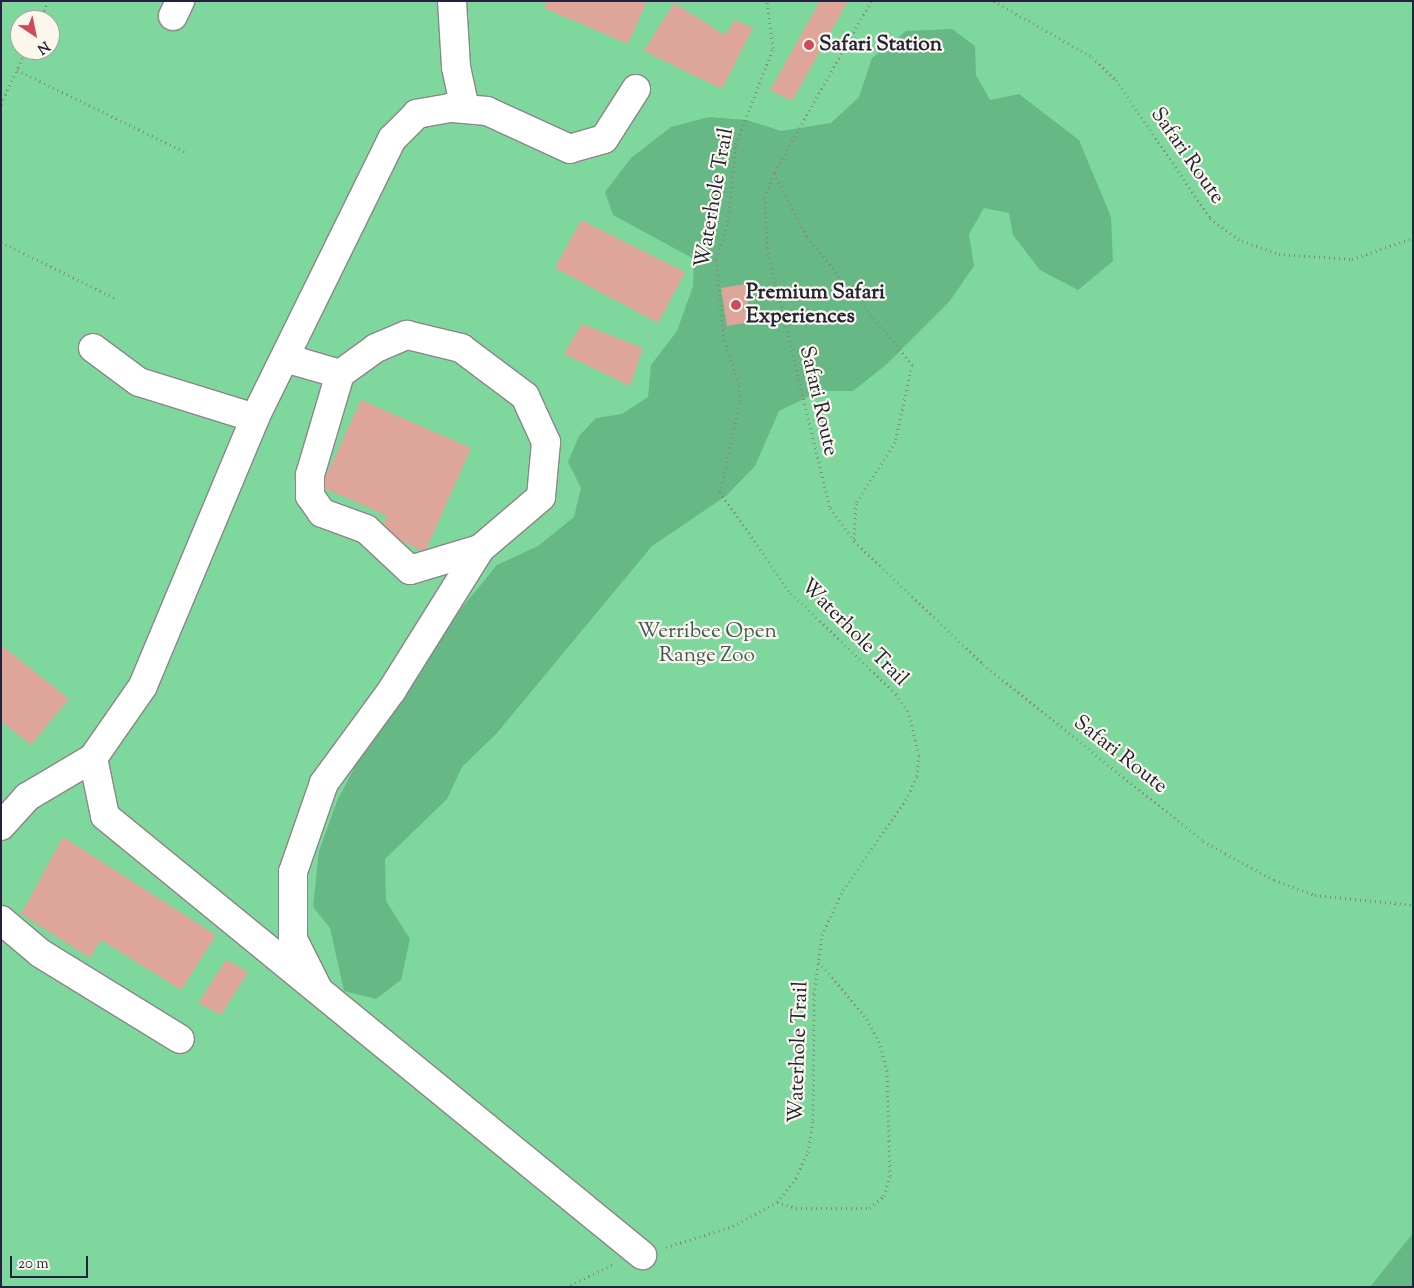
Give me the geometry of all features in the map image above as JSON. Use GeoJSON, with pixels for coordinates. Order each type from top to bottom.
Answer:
{"type":"FeatureCollection","features":[{"type":"Feature","properties":{"kind":"street"},"geometry":{"type":"LineString","coordinates":[[452,1],[456,67],[465,109]]}},
{"type":"Feature","properties":{"kind":"street"},"geometry":{"type":"LineString","coordinates":[[1,826],[27,797],[93,758],[143,686],[255,418],[392,139],[417,114],[465,109],[487,111],[570,149],[604,139],[636,89]]}},
{"type":"Feature","properties":{"kind":"street"},"geometry":{"type":"LineString","coordinates":[[322,998],[293,939],[293,872],[324,783],[392,690],[480,549],[541,497],[546,442],[525,396],[461,348],[407,335],[376,348],[340,374],[310,475],[310,496],[322,512],[366,529],[410,570],[480,549]]}},
{"type":"Feature","properties":{"kind":"street"},"geometry":{"type":"LineString","coordinates":[[93,348],[139,382],[255,418]]}},
{"type":"Feature","properties":{"kind":"street"},"geometry":{"type":"LineString","coordinates":[[285,358],[340,374]]}},
{"type":"Feature","properties":{"kind":"street"},"geometry":{"type":"LineString","coordinates":[[93,758],[105,816],[322,998],[642,1255]]}},
{"type":"Feature","properties":{"kind":"street"},"geometry":{"type":"LineString","coordinates":[[1,920],[40,953],[180,1039]]}},
{"type":"Feature","properties":{"kind":"path","name":"Waterhole Trail"},"geometry":{"type":"LineString","coordinates":[[566,1287],[642,1255],[733,1226],[777,1202],[808,1152],[818,961],[830,914],[906,800],[917,776],[919,755],[908,711],[896,694],[789,591],[720,492],[740,401],[739,384],[724,340],[716,259],[728,222],[736,144],[773,48],[767,1]]}},
{"type":"Feature","properties":{"kind":"path","name":"Safari Route"},"geometry":{"type":"LineString","coordinates":[[871,1],[774,173],[765,197],[767,248],[830,508],[854,541],[982,664],[1203,841],[1274,880],[1314,894],[1413,905]]}},
{"type":"Feature","properties":{"kind":"path","name":"Safari Route"},"geometry":{"type":"LineString","coordinates":[[994,1],[1092,58],[1116,80],[1210,218],[1242,241],[1279,254],[1352,259],[1413,238]]}},
{"type":"Feature","properties":{"kind":"path"},"geometry":{"type":"LineString","coordinates":[[1,104],[22,60]]}},
{"type":"Feature","properties":{"kind":"path"},"geometry":{"type":"LineString","coordinates":[[17,70],[187,153]]}},
{"type":"Feature","properties":{"kind":"path"},"geometry":{"type":"LineString","coordinates":[[774,173],[807,237],[912,365],[895,442],[856,503],[854,541]]}},
{"type":"Feature","properties":{"kind":"path"},"geometry":{"type":"LineString","coordinates":[[1,242],[116,299]]}},
{"type":"Feature","properties":{"kind":"path"},"geometry":{"type":"LineString","coordinates":[[777,1202],[796,1208],[870,1208],[884,1196],[890,1176],[887,1071],[879,1042],[865,1016],[818,961]]}},
{"type":"Feature","properties":{"kind":"green space","name":"Werribee Open Range Zoo"},"geometry":{"type":"Polygon","coordinates":[[[1,1],[1413,1],[1413,1287],[1,1287],[1,1]]]}},
{"type":"Feature","properties":{"kind":"green space"},"geometry":{"type":"Polygon","coordinates":[[[952,29],[975,46],[976,75],[990,100],[1019,94],[1079,140],[1111,217],[1113,261],[1078,290],[1040,270],[1013,235],[1009,213],[984,208],[969,234],[974,266],[949,302],[887,364],[853,391],[820,391],[779,411],[755,466],[726,496],[652,546],[497,733],[462,767],[447,799],[385,859],[386,901],[410,939],[401,980],[376,999],[344,991],[330,928],[313,907],[319,851],[337,801],[364,749],[460,610],[497,565],[538,546],[574,517],[581,488],[568,462],[579,436],[596,418],[622,414],[648,397],[651,365],[677,331],[693,286],[694,259],[613,215],[605,192],[631,158],[671,127],[709,117],[747,120],[781,131],[831,123],[859,97],[872,58],[906,31],[952,29]]]}},
{"type":"Feature","properties":{"kind":"green space"},"geometry":{"type":"Polygon","coordinates":[[[1413,1233],[1413,1287],[1370,1287],[1413,1233]]]}},
{"type":"Feature","properties":{"kind":"building"},"geometry":{"type":"Polygon","coordinates":[[[547,1],[647,1],[628,44],[544,8],[547,1]]]}},
{"type":"Feature","properties":{"kind":"building","name":"Safari Station"},"geometry":{"type":"Polygon","coordinates":[[[820,1],[848,1],[792,101],[770,90],[820,1]]]}},
{"type":"Feature","properties":{"kind":"building"},"geometry":{"type":"Polygon","coordinates":[[[674,3],[725,35],[735,20],[753,28],[722,89],[644,51],[674,3]]]}},
{"type":"Feature","properties":{"kind":"building"},"geometry":{"type":"Polygon","coordinates":[[[581,220],[685,272],[658,323],[555,268],[581,220]]]}},
{"type":"Feature","properties":{"kind":"building","name":"Premium Safari Experiences"},"geometry":{"type":"Polygon","coordinates":[[[745,284],[751,322],[727,326],[721,288],[745,284]]]}},
{"type":"Feature","properties":{"kind":"building"},"geometry":{"type":"Polygon","coordinates":[[[582,324],[643,348],[630,386],[564,354],[582,324]]]}},
{"type":"Feature","properties":{"kind":"building"},"geometry":{"type":"Polygon","coordinates":[[[361,400],[471,448],[425,552],[380,531],[387,516],[321,487],[361,400]]]}},
{"type":"Feature","properties":{"kind":"building"},"geometry":{"type":"Polygon","coordinates":[[[1,645],[69,699],[31,745],[1,721],[1,645]]]}},
{"type":"Feature","properties":{"kind":"building"},"geometry":{"type":"Polygon","coordinates":[[[63,837],[216,935],[181,990],[101,940],[90,958],[21,914],[63,837]]]}},
{"type":"Feature","properties":{"kind":"building"},"geometry":{"type":"Polygon","coordinates":[[[226,960],[248,972],[221,1015],[198,1003],[226,960]]]}},
{"type":"Feature","properties":{"kind":"place","name":"Safari Station"},"geometry":{"type":"Point","coordinates":[809,45]}},
{"type":"Feature","properties":{"kind":"place","name":"Premium Safari Experiences"},"geometry":{"type":"Point","coordinates":[736,305]}}]}
